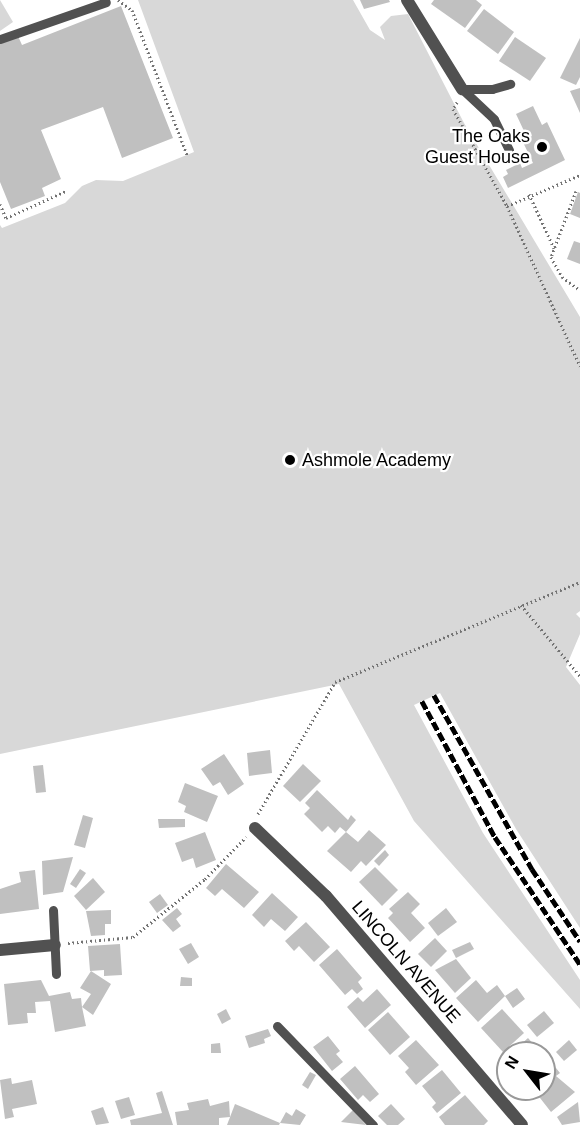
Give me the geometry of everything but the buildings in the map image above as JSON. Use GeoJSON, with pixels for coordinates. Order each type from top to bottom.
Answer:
{"type":"FeatureCollection","features":[{"type":"Feature","properties":{"kind":"street"},"geometry":{"type":"LineString","coordinates":[[407,0],[462,89]]}},
{"type":"Feature","properties":{"kind":"street","name":"LINCOLN AVENUE"},"geometry":{"type":"LineString","coordinates":[[255,828],[326,896],[522,1125]]}},
{"type":"Feature","properties":{"kind":"street"},"geometry":{"type":"LineString","coordinates":[[0,950],[55,945]]}},
{"type":"Feature","properties":{"kind":"lane"},"geometry":{"type":"LineString","coordinates":[[0,39],[106,2]]}},
{"type":"Feature","properties":{"kind":"lane"},"geometry":{"type":"LineString","coordinates":[[462,89],[492,89],[510,84]]}},
{"type":"Feature","properties":{"kind":"lane"},"geometry":{"type":"LineString","coordinates":[[462,89],[494,119],[509,150]]}},
{"type":"Feature","properties":{"kind":"lane"},"geometry":{"type":"LineString","coordinates":[[54,910],[56,974]]}},
{"type":"Feature","properties":{"kind":"lane"},"geometry":{"type":"LineString","coordinates":[[277,1026],[373,1125]]}},
{"type":"Feature","properties":{"kind":"path"},"geometry":{"type":"LineString","coordinates":[[118,0],[132,10],[187,155]]}},
{"type":"Feature","properties":{"kind":"path"},"geometry":{"type":"LineString","coordinates":[[462,89],[453,109],[507,206],[580,366]]}},
{"type":"Feature","properties":{"kind":"path"},"geometry":{"type":"LineString","coordinates":[[507,206],[529,194],[580,175]]}},
{"type":"Feature","properties":{"kind":"path"},"geometry":{"type":"LineString","coordinates":[[0,204],[6,218],[66,191]]}},
{"type":"Feature","properties":{"kind":"path"},"geometry":{"type":"LineString","coordinates":[[576,191],[551,257],[562,277],[580,290]]}},
{"type":"Feature","properties":{"kind":"path"},"geometry":{"type":"LineString","coordinates":[[529,194],[555,248]]}},
{"type":"Feature","properties":{"kind":"path"},"geometry":{"type":"LineString","coordinates":[[55,945],[133,937],[205,879],[255,828],[261,805],[335,682],[521,604],[580,582]]}},
{"type":"Feature","properties":{"kind":"path"},"geometry":{"type":"LineString","coordinates":[[521,604],[580,676]]}},
{"type":"Feature","properties":{"kind":"shaded area"},"geometry":{"type":"Polygon","coordinates":[[[0,0],[13,22],[0,31],[0,0]]]}},
{"type":"Feature","properties":{"kind":"shaded area","name":"Ashmole Academy"},"geometry":{"type":"Polygon","coordinates":[[[138,0],[353,0],[370,30],[385,40],[380,27],[391,16],[408,14],[464,123],[580,317],[580,611],[576,614],[580,618],[580,634],[566,667],[580,685],[580,928],[516,829],[440,693],[414,705],[483,833],[580,980],[580,1009],[414,821],[339,684],[0,754],[0,225],[2,228],[65,203],[82,186],[96,180],[123,181],[194,152],[138,0]]]}},
{"type":"Feature","properties":{"kind":"railway"},"geometry":{"type":"LineString","coordinates":[[434,695],[532,869],[580,941]]}},
{"type":"Feature","properties":{"kind":"railway"},"geometry":{"type":"LineString","coordinates":[[422,701],[495,837],[580,964]]}},
{"type":"Feature","properties":{"kind":"place","name":"The Oaks Guest House"},"geometry":{"type":"Point","coordinates":[542,147]}},
{"type":"Feature","properties":{"kind":"place","name":"Ashmole Academy"},"geometry":{"type":"Point","coordinates":[290,460]}}]}
